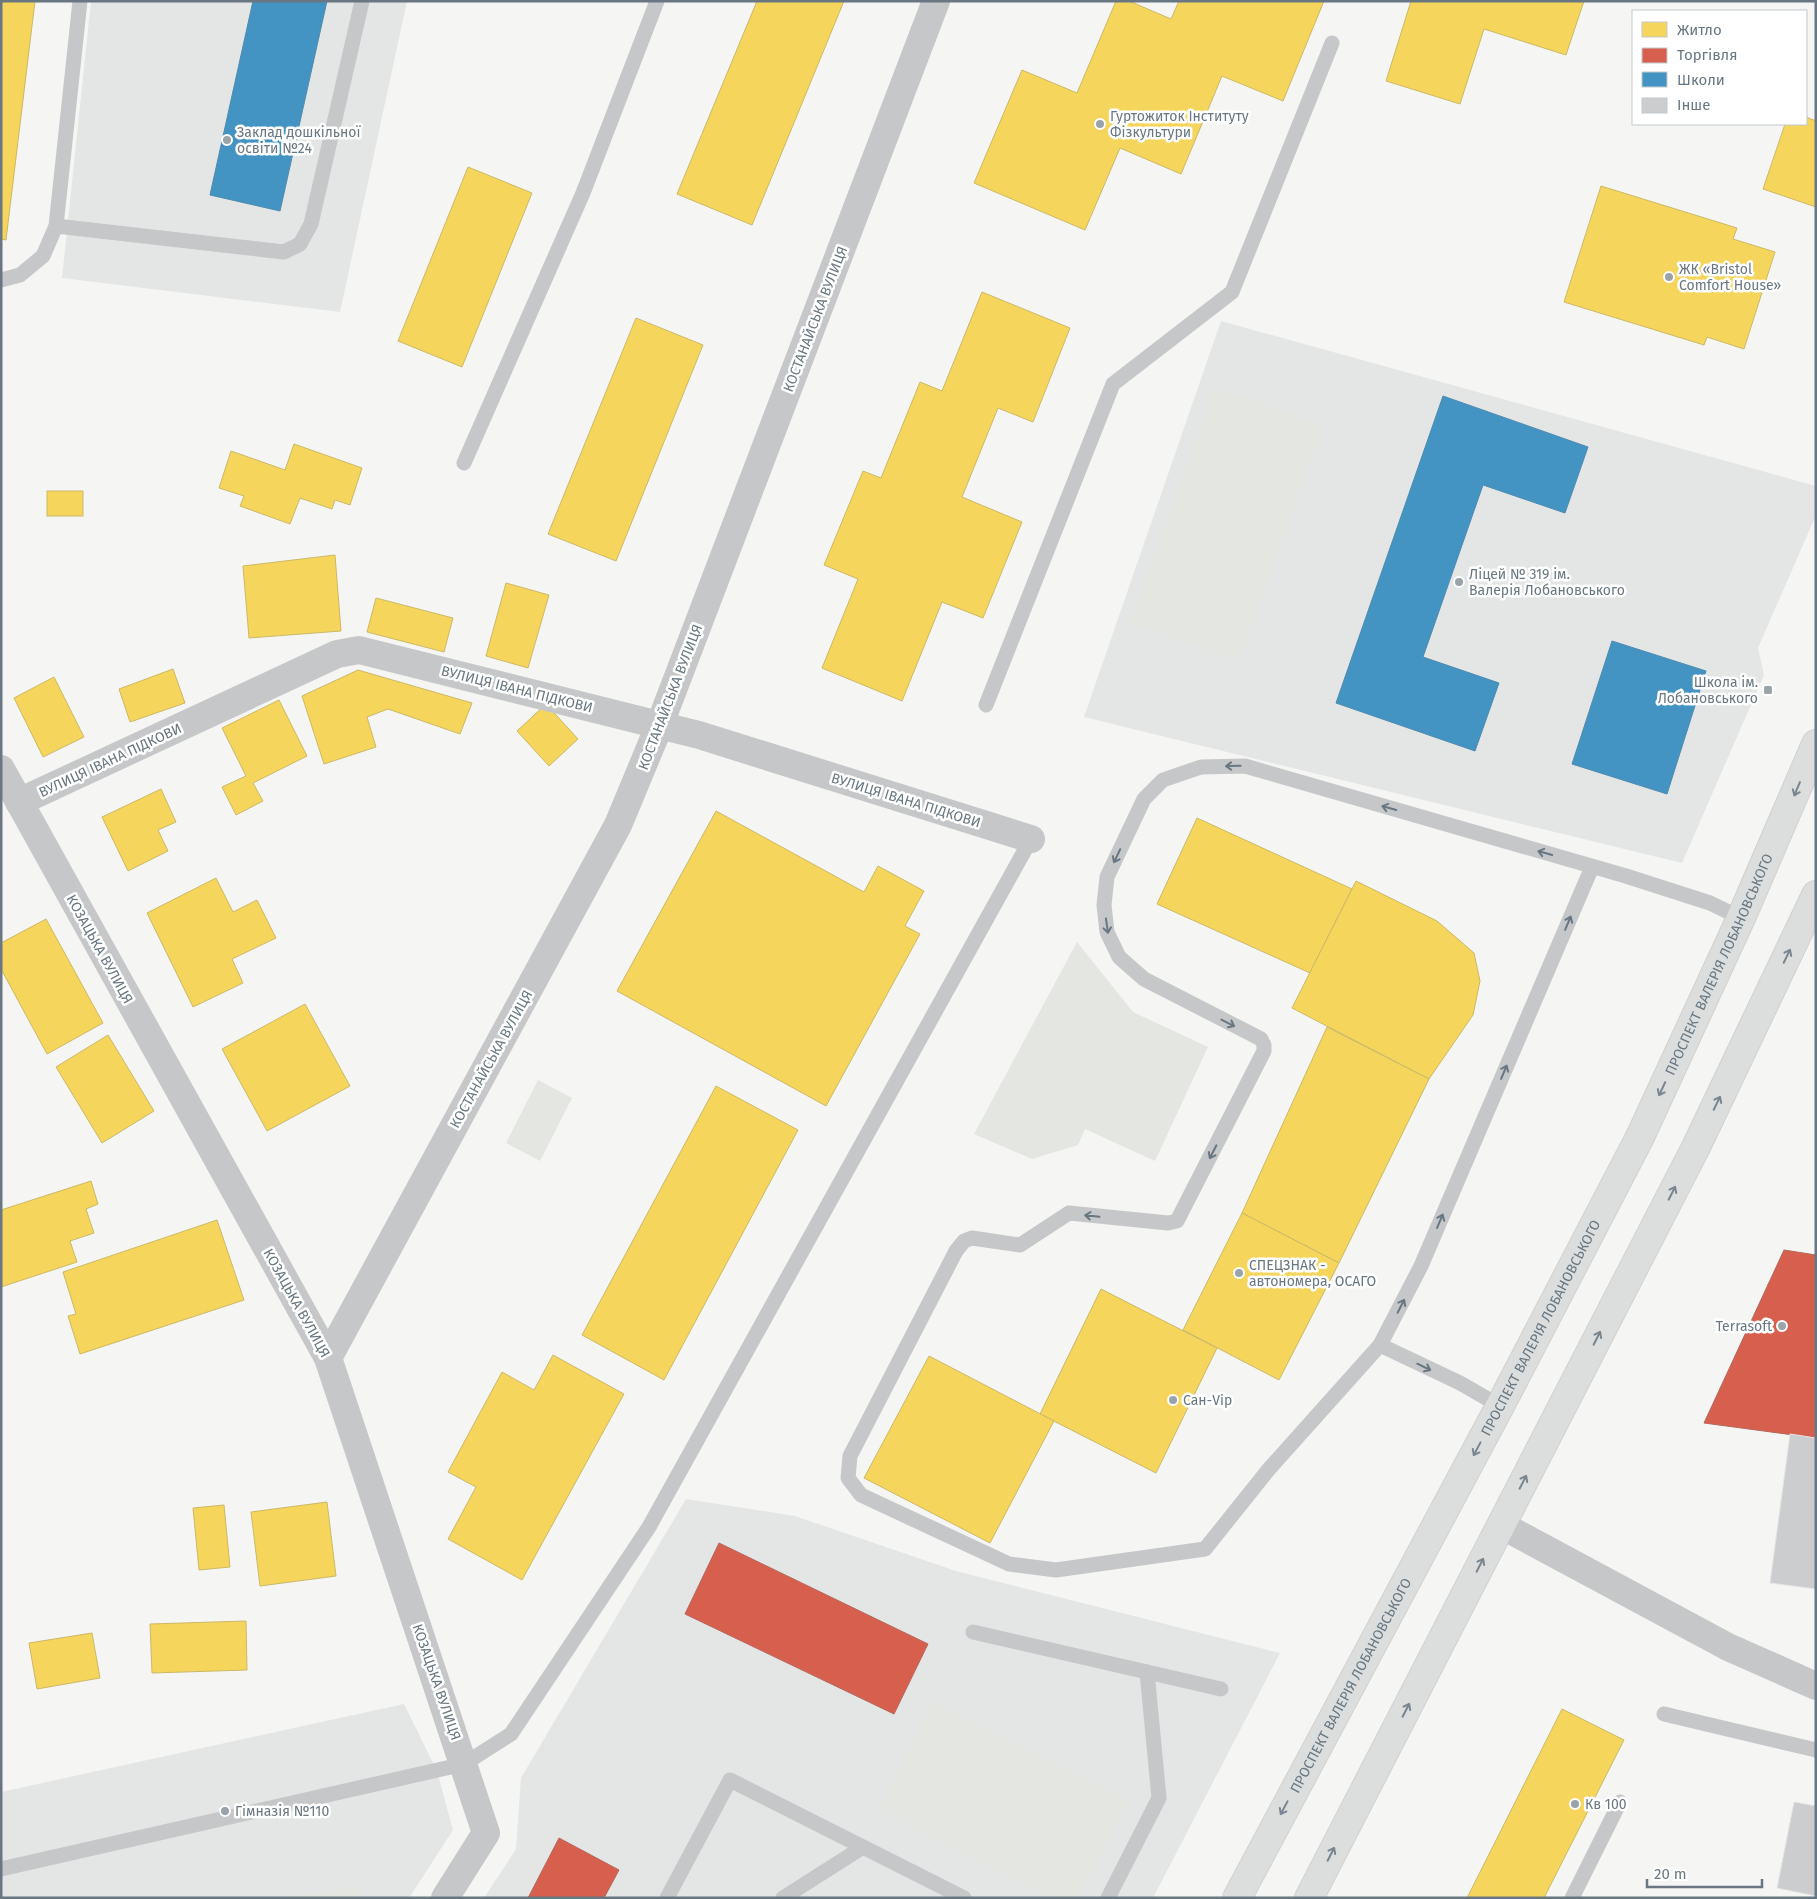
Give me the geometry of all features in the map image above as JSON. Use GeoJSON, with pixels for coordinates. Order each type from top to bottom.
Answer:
{"type":"FeatureCollection","features":[{"type":"Feature","properties":{"kind":"main road","name":"ПРОСПЕКТ ВАЛЕРІЯ ЛОБАНОВСЬКОГО"},"geometry":{"type":"LineString","coordinates":[[1236,1898],[1500,1406],[1640,1136],[1741,918],[1816,744]]}},
{"type":"Feature","properties":{"kind":"main road"},"geometry":{"type":"LineString","coordinates":[[1309,1898],[1696,1147],[1816,895]]}},
{"type":"Feature","properties":{"kind":"street","name":"КОСТАНАЙСЬКА ВУЛИЦЯ"},"geometry":{"type":"LineString","coordinates":[[328,1358],[618,825],[660,724],[936,1]]}},
{"type":"Feature","properties":{"kind":"street","name":"ВУЛИЦЯ ІВАНА ПІДКОВИ"},"geometry":{"type":"LineString","coordinates":[[19,802],[337,654],[359,650],[660,724],[1031,838]]}},
{"type":"Feature","properties":{"kind":"street","name":"КОЗАЦЬКА ВУЛИЦЯ"},"geometry":{"type":"LineString","coordinates":[[1,769],[328,1358],[486,1833],[445,1898]]}},
{"type":"Feature","properties":{"kind":"street"},"geometry":{"type":"LineString","coordinates":[[1501,1526],[1728,1647],[1816,1686]]}},
{"type":"Feature","properties":{"kind":"lane"},"geometry":{"type":"LineString","coordinates":[[1,280],[20,275],[43,256],[56,226],[80,1]]}},
{"type":"Feature","properties":{"kind":"lane"},"geometry":{"type":"LineString","coordinates":[[56,226],[284,252],[300,244],[311,224],[362,1]]}},
{"type":"Feature","properties":{"kind":"lane"},"geometry":{"type":"LineString","coordinates":[[464,463],[582,193],[657,1]]}},
{"type":"Feature","properties":{"kind":"lane"},"geometry":{"type":"LineString","coordinates":[[986,705],[1113,384],[1232,292],[1332,43]]}},
{"type":"Feature","properties":{"kind":"lane"},"geometry":{"type":"LineString","coordinates":[[1592,867],[1421,1266],[1380,1345],[1268,1469],[1205,1549],[1056,1570],[1009,1564],[861,1495],[848,1478],[850,1456],[964,1241],[972,1238],[1020,1245],[1069,1213],[1168,1223],[1177,1221],[1264,1051],[1264,1044],[1261,1039],[1144,979],[1119,957],[1107,932],[1104,905],[1107,877],[1144,799],[1163,780],[1201,767],[1245,766],[1592,867],[1710,903],[1741,918]]}},
{"type":"Feature","properties":{"kind":"lane"},"geometry":{"type":"LineString","coordinates":[[1,1869],[464,1764],[511,1734],[650,1527],[1031,838]]}},
{"type":"Feature","properties":{"kind":"lane"},"geometry":{"type":"LineString","coordinates":[[1380,1345],[1460,1383],[1500,1406]]}},
{"type":"Feature","properties":{"kind":"lane"},"geometry":{"type":"LineString","coordinates":[[973,1632],[1221,1690]]}},
{"type":"Feature","properties":{"kind":"lane"},"geometry":{"type":"LineString","coordinates":[[1108,1898],[1159,1798],[1146,1672]]}},
{"type":"Feature","properties":{"kind":"lane"},"geometry":{"type":"LineString","coordinates":[[1664,1714],[1816,1750]]}},
{"type":"Feature","properties":{"kind":"lane"},"geometry":{"type":"LineString","coordinates":[[667,1898],[730,1780],[964,1898]]}},
{"type":"Feature","properties":{"kind":"lane"},"geometry":{"type":"LineString","coordinates":[[1572,1898],[1620,1802]]}},
{"type":"Feature","properties":{"kind":"lane"},"geometry":{"type":"LineString","coordinates":[[783,1898],[863,1847]]}},
{"type":"Feature","properties":{"kind":"shaded area","name":"Заклад дошкільної освіти №24"},"geometry":{"type":"Polygon","coordinates":[[[91,1],[407,1],[340,312],[62,278],[91,1]]]}},
{"type":"Feature","properties":{"kind":"shaded area","name":"Ліцей № 319 ім. Валерія Лобановського"},"geometry":{"type":"Polygon","coordinates":[[[1221,321],[1816,486],[1816,515],[1758,648],[1764,675],[1682,863],[1084,717],[1221,321]]]}},
{"type":"Feature","properties":{"kind":"shaded area"},"geometry":{"type":"Polygon","coordinates":[[[1215,387],[1323,426],[1239,661],[1130,623],[1215,387]]]}},
{"type":"Feature","properties":{"kind":"shaded area"},"geometry":{"type":"Polygon","coordinates":[[[1077,942],[1133,1012],[1208,1047],[1155,1161],[1085,1129],[1078,1145],[1032,1159],[974,1134],[1077,942]]]}},
{"type":"Feature","properties":{"kind":"shaded area"},"geometry":{"type":"Polygon","coordinates":[[[538,1080],[572,1098],[540,1161],[506,1143],[538,1080]]]}},
{"type":"Feature","properties":{"kind":"shaded area"},"geometry":{"type":"Polygon","coordinates":[[[686,1499],[795,1516],[956,1571],[1280,1653],[1153,1898],[484,1898],[516,1849],[521,1778],[686,1499]]]}},
{"type":"Feature","properties":{"kind":"shaded area"},"geometry":{"type":"Polygon","coordinates":[[[933,1701],[1127,1801],[1077,1898],[1050,1898],[878,1809],[933,1701]]]}},
{"type":"Feature","properties":{"kind":"shaded area","name":"Гімназія №110"},"geometry":{"type":"Polygon","coordinates":[[[404,1704],[437,1771],[453,1830],[409,1898],[1,1898],[1,1792],[404,1704]]]}},
{"type":"Feature","properties":{"kind":"shaded area"},"geometry":{"type":"Polygon","coordinates":[[[364,1885],[359,1898],[288,1898],[364,1885]]]}},
{"type":"Feature","properties":{"kind":"building: Житло"},"geometry":{"type":"Polygon","coordinates":[[[1,1],[35,1],[6,240],[1,239],[1,1]]]}},
{"type":"Feature","properties":{"kind":"building: Житло"},"geometry":{"type":"Polygon","coordinates":[[[757,1],[844,1],[752,225],[677,194],[757,1]]]}},
{"type":"Feature","properties":{"kind":"building: Житло","name":"Гуртожиток Інституту Фізкультури"},"geometry":{"type":"Polygon","coordinates":[[[1116,1],[1129,1],[1171,19],[1179,1],[1324,1],[1283,101],[1222,76],[1181,174],[1120,148],[1085,230],[974,183],[1022,70],[1077,93],[1116,1]]]}},
{"type":"Feature","properties":{"kind":"building: Житло"},"geometry":{"type":"Polygon","coordinates":[[[1411,1],[1584,1],[1566,55],[1484,29],[1460,104],[1386,81],[1411,1]]]}},
{"type":"Feature","properties":{"kind":"building: Житло"},"geometry":{"type":"Polygon","coordinates":[[[1807,117],[1816,121],[1816,207],[1763,189],[1785,125],[1807,125],[1807,117]]]}},
{"type":"Feature","properties":{"kind":"building: Житло"},"geometry":{"type":"Polygon","coordinates":[[[468,167],[532,193],[462,367],[398,341],[468,167]]]}},
{"type":"Feature","properties":{"kind":"building: Житло","name":"ЖК «Bristol Comfort House»"},"geometry":{"type":"Polygon","coordinates":[[[1601,186],[1737,228],[1733,239],[1775,252],[1744,349],[1707,337],[1704,345],[1564,302],[1601,186]]]}},
{"type":"Feature","properties":{"kind":"building: Житло"},"geometry":{"type":"Polygon","coordinates":[[[982,292],[1070,328],[1033,422],[998,408],[962,497],[1022,522],[983,618],[942,602],[902,701],[822,668],[858,579],[824,565],[863,471],[881,478],[920,382],[942,391],[982,292]]]}},
{"type":"Feature","properties":{"kind":"building: Житло"},"geometry":{"type":"Polygon","coordinates":[[[636,318],[703,345],[616,561],[548,534],[636,318]]]}},
{"type":"Feature","properties":{"kind":"building: Житло"},"geometry":{"type":"Polygon","coordinates":[[[294,444],[362,468],[350,505],[335,500],[332,509],[300,498],[290,524],[240,506],[244,496],[219,488],[231,451],[285,470],[294,444]]]}},
{"type":"Feature","properties":{"kind":"building: Житло"},"geometry":{"type":"Polygon","coordinates":[[[47,491],[83,491],[83,516],[47,516],[47,491]]]}},
{"type":"Feature","properties":{"kind":"building: Житло"},"geometry":{"type":"Polygon","coordinates":[[[335,555],[341,631],[249,638],[243,566],[335,555]]]}},
{"type":"Feature","properties":{"kind":"building: Житло"},"geometry":{"type":"Polygon","coordinates":[[[506,583],[549,595],[528,668],[486,656],[506,583]]]}},
{"type":"Feature","properties":{"kind":"building: Житло"},"geometry":{"type":"Polygon","coordinates":[[[376,598],[453,618],[444,652],[367,632],[376,598]]]}},
{"type":"Feature","properties":{"kind":"building: Житло"},"geometry":{"type":"Polygon","coordinates":[[[173,669],[185,703],[130,722],[119,689],[173,669]]]}},
{"type":"Feature","properties":{"kind":"building: Житло"},"geometry":{"type":"Polygon","coordinates":[[[358,670],[472,703],[460,734],[388,709],[367,717],[376,747],[324,764],[302,696],[358,670]]]}},
{"type":"Feature","properties":{"kind":"building: Житло"},"geometry":{"type":"Polygon","coordinates":[[[54,677],[84,737],[43,757],[14,698],[54,677]]]}},
{"type":"Feature","properties":{"kind":"building: Житло"},"geometry":{"type":"Polygon","coordinates":[[[279,700],[307,756],[253,783],[263,801],[236,815],[222,787],[246,776],[222,728],[279,700]]]}},
{"type":"Feature","properties":{"kind":"building: Житло"},"geometry":{"type":"Polygon","coordinates":[[[546,704],[578,739],[549,766],[517,731],[546,704]]]}},
{"type":"Feature","properties":{"kind":"building: Житло"},"geometry":{"type":"Polygon","coordinates":[[[161,789],[176,822],[158,830],[168,851],[128,871],[102,817],[161,789]]]}},
{"type":"Feature","properties":{"kind":"building: Житло"},"geometry":{"type":"Polygon","coordinates":[[[716,811],[864,892],[878,866],[924,891],[905,926],[920,934],[826,1106],[617,991],[716,811]]]}},
{"type":"Feature","properties":{"kind":"building: Житло"},"geometry":{"type":"Polygon","coordinates":[[[1197,818],[1352,889],[1310,973],[1157,904],[1197,818]]]}},
{"type":"Feature","properties":{"kind":"building: Житло"},"geometry":{"type":"Polygon","coordinates":[[[216,878],[233,912],[257,900],[276,938],[232,959],[243,983],[193,1007],[147,913],[216,878]]]}},
{"type":"Feature","properties":{"kind":"building: Житло"},"geometry":{"type":"Polygon","coordinates":[[[1356,881],[1437,921],[1474,953],[1480,981],[1473,1015],[1429,1079],[1292,1008],[1356,881]]]}},
{"type":"Feature","properties":{"kind":"building: Житло"},"geometry":{"type":"Polygon","coordinates":[[[46,919],[103,1023],[47,1054],[1,969],[1,943],[46,919]]]}},
{"type":"Feature","properties":{"kind":"building: Житло"},"geometry":{"type":"Polygon","coordinates":[[[305,1004],[350,1086],[267,1131],[222,1049],[305,1004]]]}},
{"type":"Feature","properties":{"kind":"building: Житло"},"geometry":{"type":"Polygon","coordinates":[[[1327,1027],[1429,1079],[1339,1263],[1242,1213],[1327,1027]]]}},
{"type":"Feature","properties":{"kind":"building: Житло"},"geometry":{"type":"Polygon","coordinates":[[[108,1035],[154,1111],[102,1143],[56,1067],[108,1035]]]}},
{"type":"Feature","properties":{"kind":"building: Житло"},"geometry":{"type":"Polygon","coordinates":[[[716,1086],[798,1130],[664,1380],[582,1335],[716,1086]]]}},
{"type":"Feature","properties":{"kind":"building: Житло"},"geometry":{"type":"Polygon","coordinates":[[[91,1181],[98,1204],[86,1209],[94,1233],[70,1241],[77,1262],[1,1287],[1,1210],[91,1181]]]}},
{"type":"Feature","properties":{"kind":"building: Житло"},"geometry":{"type":"Polygon","coordinates":[[[1242,1213],[1339,1263],[1279,1380],[1183,1330],[1242,1213]]]}},
{"type":"Feature","properties":{"kind":"building: Житло"},"geometry":{"type":"Polygon","coordinates":[[[217,1220],[244,1300],[80,1354],[68,1316],[76,1314],[63,1272],[217,1220]]]}},
{"type":"Feature","properties":{"kind":"building: Житло"},"geometry":{"type":"Polygon","coordinates":[[[1101,1289],[1217,1348],[1156,1473],[1040,1414],[1101,1289]]]}},
{"type":"Feature","properties":{"kind":"building: Житло"},"geometry":{"type":"Polygon","coordinates":[[[553,1355],[624,1394],[522,1580],[448,1539],[476,1487],[448,1472],[502,1372],[534,1390],[553,1355]]]}},
{"type":"Feature","properties":{"kind":"building: Житло"},"geometry":{"type":"Polygon","coordinates":[[[929,1356],[1054,1421],[990,1543],[864,1478],[929,1356]]]}},
{"type":"Feature","properties":{"kind":"building: Житло"},"geometry":{"type":"Polygon","coordinates":[[[327,1502],[336,1576],[260,1586],[251,1512],[327,1502]]]}},
{"type":"Feature","properties":{"kind":"building: Житло"},"geometry":{"type":"Polygon","coordinates":[[[224,1505],[230,1567],[199,1570],[193,1508],[224,1505]]]}},
{"type":"Feature","properties":{"kind":"building: Житло"},"geometry":{"type":"Polygon","coordinates":[[[246,1621],[247,1670],[152,1673],[150,1624],[246,1621]]]}},
{"type":"Feature","properties":{"kind":"building: Житло"},"geometry":{"type":"Polygon","coordinates":[[[92,1633],[100,1678],[37,1689],[29,1643],[92,1633]]]}},
{"type":"Feature","properties":{"kind":"building: Житло"},"geometry":{"type":"Polygon","coordinates":[[[1562,1709],[1624,1740],[1544,1898],[1467,1898],[1562,1709]]]}},
{"type":"Feature","properties":{"kind":"building: Торгівля","name":"Terrasoft"},"geometry":{"type":"Polygon","coordinates":[[[1784,1250],[1816,1255],[1816,1438],[1704,1423],[1784,1250]]]}},
{"type":"Feature","properties":{"kind":"building: Торгівля"},"geometry":{"type":"Polygon","coordinates":[[[719,1543],[928,1644],[894,1714],[685,1614],[719,1543]]]}},
{"type":"Feature","properties":{"kind":"building: Торгівля"},"geometry":{"type":"Polygon","coordinates":[[[559,1838],[619,1870],[604,1898],[528,1898],[559,1838]]]}},
{"type":"Feature","properties":{"kind":"building: Школи"},"geometry":{"type":"Polygon","coordinates":[[[253,1],[327,1],[280,211],[210,195],[253,1]]]}},
{"type":"Feature","properties":{"kind":"building: Школи"},"geometry":{"type":"Polygon","coordinates":[[[1443,396],[1588,447],[1565,513],[1483,485],[1423,657],[1499,683],[1475,751],[1336,703],[1443,396]]]}},
{"type":"Feature","properties":{"kind":"building: Школи"},"geometry":{"type":"Polygon","coordinates":[[[1612,641],[1706,671],[1667,794],[1572,764],[1612,641]]]}},
{"type":"Feature","properties":{"kind":"building: Інше"},"geometry":{"type":"Polygon","coordinates":[[[1790,1434],[1816,1438],[1816,1589],[1770,1583],[1790,1434]]]}},
{"type":"Feature","properties":{"kind":"building: Інше"},"geometry":{"type":"Polygon","coordinates":[[[1794,1802],[1816,1806],[1816,1896],[1777,1888],[1794,1802]]]}},
{"type":"Feature","properties":{"kind":"place","name":"Гуртожиток Інституту Фізкультури"},"geometry":{"type":"Point","coordinates":[1100,124]}},
{"type":"Feature","properties":{"kind":"place","name":"Заклад дошкільної освіти №24"},"geometry":{"type":"Point","coordinates":[227,140]}},
{"type":"Feature","properties":{"kind":"place","name":"ЖК «Bristol Comfort House»"},"geometry":{"type":"Point","coordinates":[1669,277]}},
{"type":"Feature","properties":{"kind":"place","name":"Ліцей № 319 ім. Валерія Лобановського"},"geometry":{"type":"Point","coordinates":[1459,582]}},
{"type":"Feature","properties":{"kind":"place","name":"Школа ім. Лобановського"},"geometry":{"type":"Point","coordinates":[1768,690]}},
{"type":"Feature","properties":{"kind":"place","name":"СПЕЦЗНАК - автономера, ОСАГО"},"geometry":{"type":"Point","coordinates":[1239,1273]}},
{"type":"Feature","properties":{"kind":"place","name":"Terrasoft"},"geometry":{"type":"Point","coordinates":[1782,1326]}},
{"type":"Feature","properties":{"kind":"place","name":"Сан-Vip"},"geometry":{"type":"Point","coordinates":[1173,1400]}},
{"type":"Feature","properties":{"kind":"place","name":"Кв 100"},"geometry":{"type":"Point","coordinates":[1575,1804]}},
{"type":"Feature","properties":{"kind":"place","name":"Гімназія №110"},"geometry":{"type":"Point","coordinates":[225,1811]}}]}
